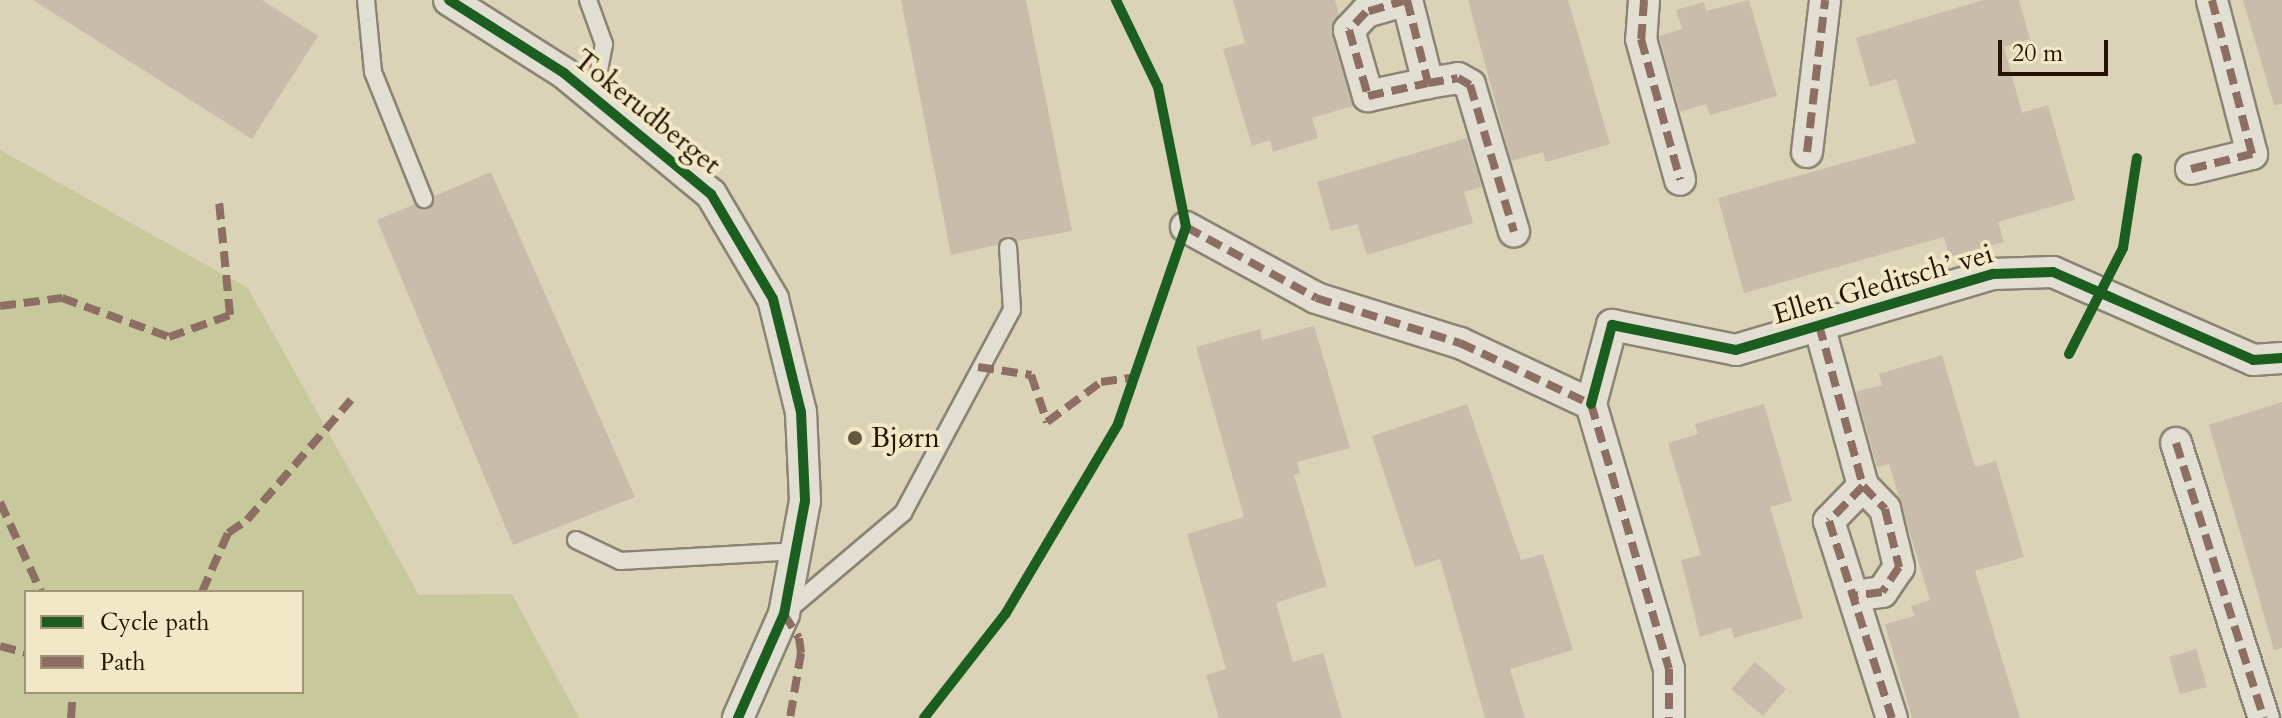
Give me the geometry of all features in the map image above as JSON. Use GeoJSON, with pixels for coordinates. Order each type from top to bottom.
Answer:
{"type":"FeatureCollection","features":[{"type":"Feature","properties":{"kind":"street"},"geometry":{"type":"LineString","coordinates":[[1428,83],[1407,0],[1364,6],[1349,30],[1368,96],[1458,78],[1470,85],[1514,232]]}},
{"type":"Feature","properties":{"kind":"street"},"geometry":{"type":"LineString","coordinates":[[1644,0],[1641,39],[1680,180]]}},
{"type":"Feature","properties":{"kind":"street"},"geometry":{"type":"LineString","coordinates":[[1807,152],[1825,0]]}},
{"type":"Feature","properties":{"kind":"street"},"geometry":{"type":"LineString","coordinates":[[2191,169],[2252,154],[2212,0]]}},
{"type":"Feature","properties":{"kind":"street","name":"Tokerudberget"},"geometry":{"type":"LineString","coordinates":[[455,2],[594,97],[711,194],[773,299],[801,412],[805,501],[799,551],[784,614],[738,718]]}},
{"type":"Feature","properties":{"kind":"street"},"geometry":{"type":"LineString","coordinates":[[1186,227],[1316,298],[1460,343],[1591,404],[1669,669],[1671,715]]}},
{"type":"Feature","properties":{"kind":"street","name":"Ellen Gleditsch’ vei"},"geometry":{"type":"LineString","coordinates":[[1591,404],[1612,325],[1736,350],[1993,274],[2053,272],[2253,360],[2282,358]]}},
{"type":"Feature","properties":{"kind":"street","name":"Ellen Gleditsch’ vei"},"geometry":{"type":"LineString","coordinates":[[1819,325],[1863,486],[1885,509],[1899,567],[1882,592],[1853,596]]}},
{"type":"Feature","properties":{"kind":"street"},"geometry":{"type":"LineString","coordinates":[[2176,443],[2264,718]]}},
{"type":"Feature","properties":{"kind":"street"},"geometry":{"type":"LineString","coordinates":[[1863,486],[1829,521],[1892,718]]}},
{"type":"Feature","properties":{"kind":"lane"},"geometry":{"type":"LineString","coordinates":[[366,0],[373,72],[424,199]]}},
{"type":"Feature","properties":{"kind":"lane"},"geometry":{"type":"LineString","coordinates":[[588,0],[604,44],[594,97]]}},
{"type":"Feature","properties":{"kind":"lane"},"geometry":{"type":"LineString","coordinates":[[784,614],[903,513],[1012,310],[1008,247]]}},
{"type":"Feature","properties":{"kind":"lane"},"geometry":{"type":"LineString","coordinates":[[576,540],[620,561],[799,551]]}},
{"type":"Feature","properties":{"kind":"green space"},"geometry":{"type":"Polygon","coordinates":[[[0,150],[248,288],[419,595],[512,594],[579,718],[0,718],[0,150]]]}},
{"type":"Feature","properties":{"kind":"building"},"geometry":{"type":"Polygon","coordinates":[[[33,0],[262,0],[318,36],[252,139],[33,0]]]}},
{"type":"Feature","properties":{"kind":"building"},"geometry":{"type":"Polygon","coordinates":[[[901,0],[1026,0],[1072,231],[1017,241],[1007,236],[997,245],[951,255],[901,0]]]}},
{"type":"Feature","properties":{"kind":"building"},"geometry":{"type":"Polygon","coordinates":[[[1233,0],[1335,0],[1339,14],[1332,35],[1353,106],[1312,118],[1318,138],[1273,152],[1270,140],[1252,146],[1223,49],[1245,43],[1233,0]]]}},
{"type":"Feature","properties":{"kind":"building"},"geometry":{"type":"Polygon","coordinates":[[[1468,0],[1568,0],[1610,144],[1546,162],[1543,152],[1511,161],[1468,0]]]}},
{"type":"Feature","properties":{"kind":"building"},"geometry":{"type":"Polygon","coordinates":[[[1749,0],[1777,96],[1710,115],[1706,104],[1680,112],[1659,36],[1682,29],[1676,10],[1704,2],[1706,11],[1749,0]]]}},
{"type":"Feature","properties":{"kind":"building"},"geometry":{"type":"Polygon","coordinates":[[[1983,0],[2019,0],[2030,39],[2004,47],[2022,113],[2048,105],[2075,200],[1998,222],[2004,242],[1950,257],[1944,237],[1744,293],[1718,198],[1916,143],[1896,79],[1870,87],[1856,38],[1983,0]]]}},
{"type":"Feature","properties":{"kind":"building"},"geometry":{"type":"Polygon","coordinates":[[[2243,0],[2282,0],[2282,104],[2274,105],[2243,0]]]}},
{"type":"Feature","properties":{"kind":"building"},"geometry":{"type":"Polygon","coordinates":[[[1467,138],[1482,187],[1464,192],[1473,223],[1367,255],[1357,224],[1331,231],[1317,182],[1467,138]]]}},
{"type":"Feature","properties":{"kind":"building"},"geometry":{"type":"Polygon","coordinates":[[[491,172],[635,497],[513,545],[377,220],[415,204],[429,209],[434,196],[491,172]]]}},
{"type":"Feature","properties":{"kind":"building"},"geometry":{"type":"Polygon","coordinates":[[[1314,326],[1350,448],[1297,462],[1300,473],[1294,475],[1327,586],[1276,603],[1293,662],[1323,653],[1342,718],[1219,718],[1206,675],[1226,669],[1187,534],[1244,517],[1196,347],[1260,329],[1262,340],[1314,326]]]}},
{"type":"Feature","properties":{"kind":"building"},"geometry":{"type":"Polygon","coordinates":[[[1942,355],[1975,467],[1996,461],[2024,557],[1975,571],[2020,718],[1912,718],[1885,624],[1915,616],[1911,606],[1930,600],[1889,464],[1877,467],[1856,392],[1882,385],[1879,374],[1942,355]]]}},
{"type":"Feature","properties":{"kind":"building"},"geometry":{"type":"Polygon","coordinates":[[[2282,402],[2282,648],[2274,650],[2209,425],[2282,402]]]}},
{"type":"Feature","properties":{"kind":"building"},"geometry":{"type":"Polygon","coordinates":[[[1467,404],[1521,560],[1543,554],[1573,650],[1510,669],[1525,718],[1485,718],[1440,559],[1415,567],[1372,436],[1467,404]]]}},
{"type":"Feature","properties":{"kind":"building"},"geometry":{"type":"Polygon","coordinates":[[[1764,404],[1792,501],[1770,507],[1803,618],[1734,638],[1731,627],[1700,637],[1681,560],[1701,555],[1668,443],[1698,434],[1695,424],[1764,404]]]}},
{"type":"Feature","properties":{"kind":"building"},"geometry":{"type":"Polygon","coordinates":[[[2196,649],[2207,687],[2180,694],[2169,657],[2196,649]]]}},
{"type":"Feature","properties":{"kind":"building"},"geometry":{"type":"Polygon","coordinates":[[[1755,662],[1786,689],[1763,716],[1731,689],[1755,662]]]}},
{"type":"Feature","properties":{"kind":"marked path"},"geometry":{"type":"LineString","coordinates":[[1407,0],[1428,83],[1458,78],[1470,85],[1514,232]]}},
{"type":"Feature","properties":{"kind":"marked path"},"geometry":{"type":"LineString","coordinates":[[1407,0],[1366,12],[1349,30],[1368,96],[1428,83]]}},
{"type":"Feature","properties":{"kind":"marked path"},"geometry":{"type":"LineString","coordinates":[[1644,0],[1641,39],[1680,180]]}},
{"type":"Feature","properties":{"kind":"marked path"},"geometry":{"type":"LineString","coordinates":[[1807,152],[1825,0]]}},
{"type":"Feature","properties":{"kind":"marked path"},"geometry":{"type":"LineString","coordinates":[[2191,169],[2252,154],[2212,0]]}},
{"type":"Feature","properties":{"kind":"marked path"},"geometry":{"type":"LineString","coordinates":[[0,306],[62,298],[169,337],[230,315],[219,200]]}},
{"type":"Feature","properties":{"kind":"marked path"},"geometry":{"type":"LineString","coordinates":[[1186,227],[1316,298],[1460,343],[1591,404],[1669,669],[1669,718]]}},
{"type":"Feature","properties":{"kind":"marked path"},"geometry":{"type":"LineString","coordinates":[[1819,325],[1863,486],[1885,509],[1899,567],[1882,592],[1853,596]]}},
{"type":"Feature","properties":{"kind":"marked path"},"geometry":{"type":"LineString","coordinates":[[978,367],[1031,375],[1047,422],[1101,382],[1135,377]]}},
{"type":"Feature","properties":{"kind":"marked path"},"geometry":{"type":"LineString","coordinates":[[203,590],[228,533],[247,520],[351,400]]}},
{"type":"Feature","properties":{"kind":"marked path"},"geometry":{"type":"LineString","coordinates":[[2176,443],[2264,718]]}},
{"type":"Feature","properties":{"kind":"marked path"},"geometry":{"type":"LineString","coordinates":[[1863,486],[1829,521],[1892,718]]}},
{"type":"Feature","properties":{"kind":"marked path"},"geometry":{"type":"LineString","coordinates":[[0,502],[40,590]]}},
{"type":"Feature","properties":{"kind":"marked path"},"geometry":{"type":"LineString","coordinates":[[784,614],[799,638],[801,653],[790,718]]}},
{"type":"Feature","properties":{"kind":"marked path"},"geometry":{"type":"LineString","coordinates":[[0,646],[24,652]]}},
{"type":"Feature","properties":{"kind":"marked path"},"geometry":{"type":"LineString","coordinates":[[71,718],[73,694]]}},
{"type":"Feature","properties":{"kind":"cycle path"},"geometry":{"type":"LineString","coordinates":[[449,0],[564,73],[711,194],[773,299],[801,412],[805,501],[784,614],[738,718]]}},
{"type":"Feature","properties":{"kind":"cycle path"},"geometry":{"type":"LineString","coordinates":[[924,718],[1006,613],[1118,424],[1186,227],[1158,87],[1116,0]]}},
{"type":"Feature","properties":{"kind":"cycle path"},"geometry":{"type":"LineString","coordinates":[[2069,354],[2123,248],[2137,158]]}},
{"type":"Feature","properties":{"kind":"cycle path"},"geometry":{"type":"LineString","coordinates":[[1591,404],[1612,325],[1736,350],[1993,274],[2053,272],[2253,360],[2282,358]]}},
{"type":"Feature","properties":{"kind":"place","name":"Bjørn"},"geometry":{"type":"Point","coordinates":[855,438]}}]}
